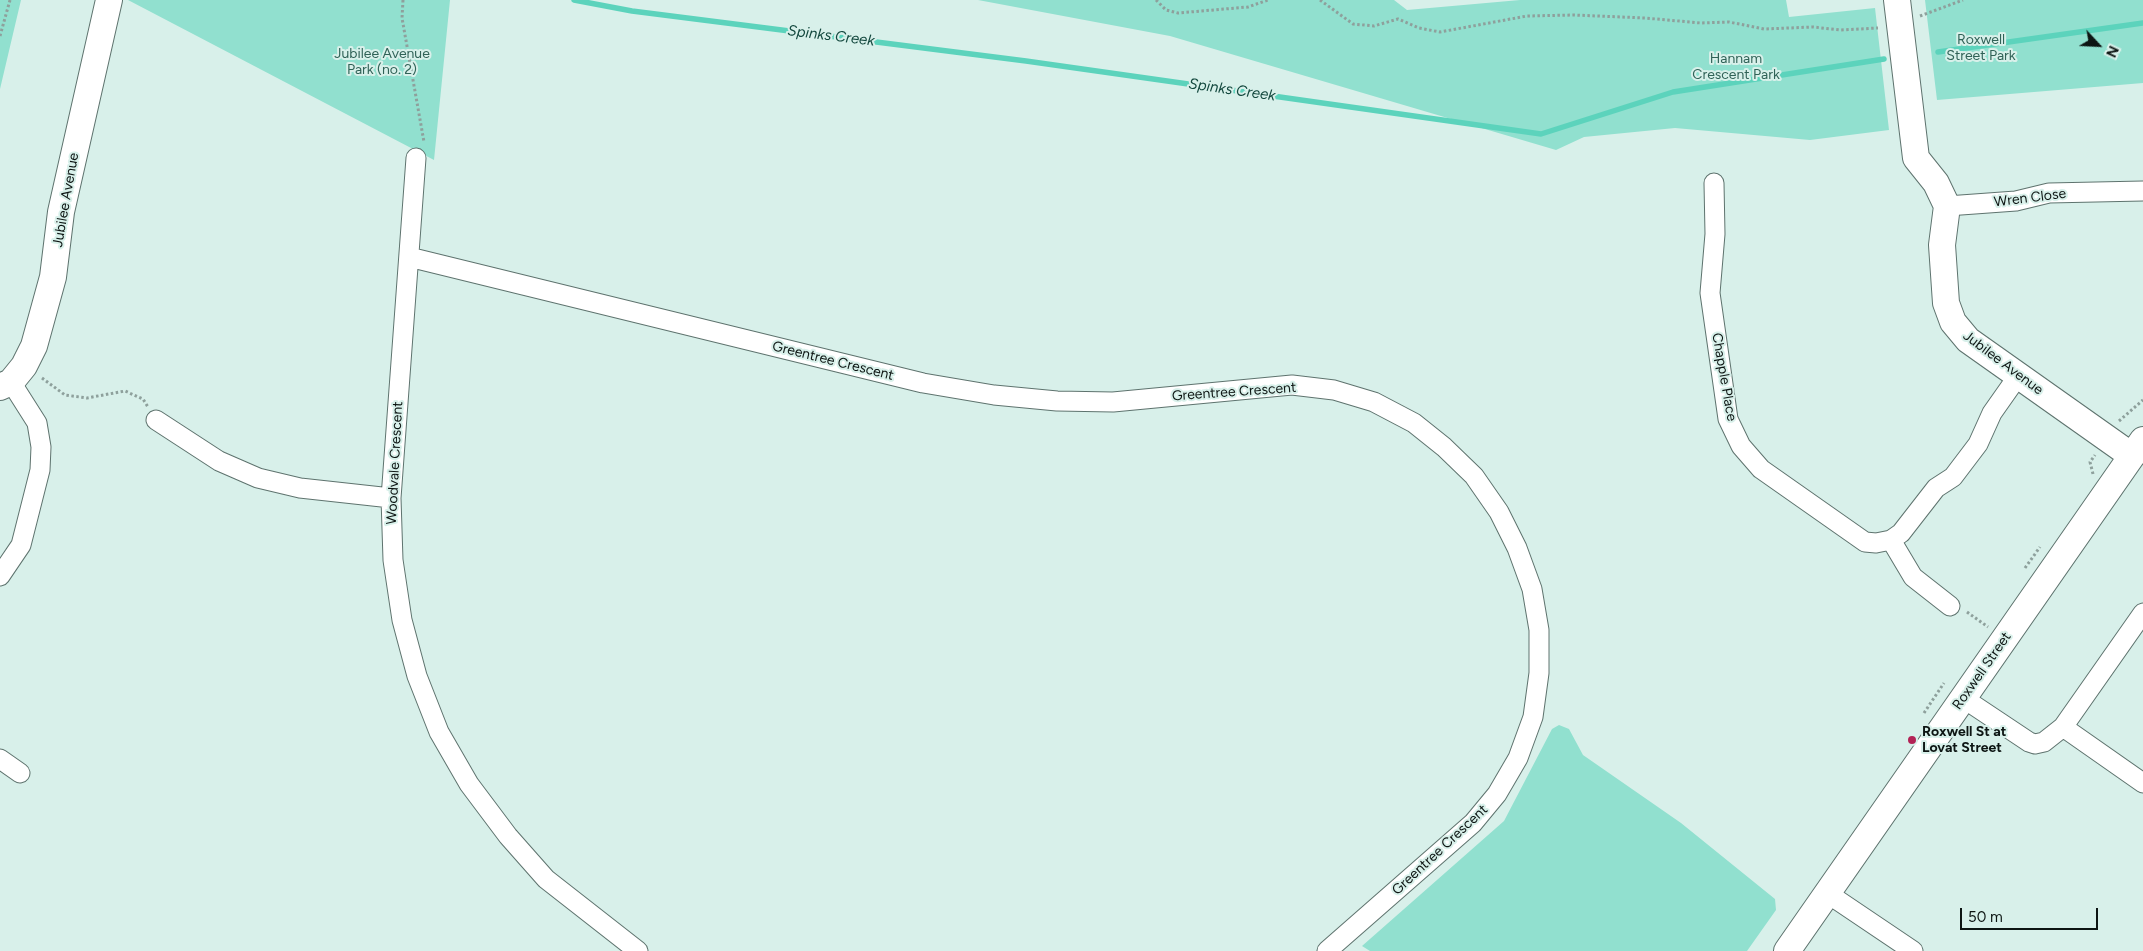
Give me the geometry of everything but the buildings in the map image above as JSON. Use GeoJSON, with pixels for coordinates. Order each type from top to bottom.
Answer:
{"type":"FeatureCollection","features":[{"type":"Feature","properties":{"kind":"street","name":"Jubilee Avenue"},"geometry":{"type":"LineString","coordinates":[[12,378],[34,346],[53,277],[61,212],[109,0]]}},
{"type":"Feature","properties":{"kind":"street","name":"Jubilee Avenue"},"geometry":{"type":"LineString","coordinates":[[1899,12],[1916,158],[1936,183],[1946,206],[1942,245],[1946,303],[1953,322],[1968,340],[2018,376],[2137,448]]}},
{"type":"Feature","properties":{"kind":"street","name":"Woodvale Crescent"},"geometry":{"type":"LineString","coordinates":[[420,150],[409,257],[391,498],[393,560],[402,620],[417,676],[440,732],[469,784],[508,836],[546,879],[638,951]]}},
{"type":"Feature","properties":{"kind":"street","name":"Chapple Place"},"geometry":{"type":"LineString","coordinates":[[1714,183],[1715,234],[1710,293],[1728,419],[1741,446],[1761,469],[1866,542],[1876,543],[1891,540]]}},
{"type":"Feature","properties":{"kind":"street","name":"Wren Close"},"geometry":{"type":"LineString","coordinates":[[1946,206],[2016,202],[2049,193],[2143,191]]}},
{"type":"Feature","properties":{"kind":"street","name":"Greentree Crescent"},"geometry":{"type":"LineString","coordinates":[[409,257],[923,383],[994,395],[1113,402],[1292,385],[1334,390],[1374,402],[1414,423],[1444,447],[1474,476],[1499,512],[1516,548],[1532,589],[1539,630],[1539,672],[1533,717],[1518,758],[1498,794],[1473,823],[1327,951]]}},
{"type":"Feature","properties":{"kind":"street"},"geometry":{"type":"LineString","coordinates":[[1950,606],[1912,577],[1891,540],[1901,533],[1936,488],[1953,477],[1978,444],[1992,413],[2018,376]]}},
{"type":"Feature","properties":{"kind":"street"},"geometry":{"type":"LineString","coordinates":[[0,576],[21,545],[40,470],[41,448],[37,423],[12,378]]}},
{"type":"Feature","properties":{"kind":"street"},"geometry":{"type":"LineString","coordinates":[[156,420],[219,461],[258,478],[300,488],[391,498]]}},
{"type":"Feature","properties":{"kind":"street","name":"Roxwell Street"},"geometry":{"type":"LineString","coordinates":[[1787,951],[2137,448]]}},
{"type":"Feature","properties":{"kind":"street"},"geometry":{"type":"LineString","coordinates":[[1963,698],[2028,742],[2035,744],[2044,742],[2063,727],[2142,616]]}},
{"type":"Feature","properties":{"kind":"street"},"geometry":{"type":"LineString","coordinates":[[2063,727],[2143,783]]}},
{"type":"Feature","properties":{"kind":"street"},"geometry":{"type":"LineString","coordinates":[[0,760],[20,773]]}},
{"type":"Feature","properties":{"kind":"street"},"geometry":{"type":"LineString","coordinates":[[1827,893],[1913,951]]}},
{"type":"Feature","properties":{"kind":"path"},"geometry":{"type":"LineString","coordinates":[[0,36],[10,0]]}},
{"type":"Feature","properties":{"kind":"path"},"geometry":{"type":"LineString","coordinates":[[404,0],[402,18],[420,150]]}},
{"type":"Feature","properties":{"kind":"path"},"geometry":{"type":"LineString","coordinates":[[1156,0],[1166,10],[1178,13],[1248,7],[1268,0]]}},
{"type":"Feature","properties":{"kind":"path"},"geometry":{"type":"LineString","coordinates":[[1320,0],[1353,24],[1374,26],[1398,19],[1419,28],[1440,32],[1527,16],[1574,15],[1701,23],[1729,22],[1764,29],[1813,26],[1841,30],[1871,29],[1899,12],[1963,0]]}},
{"type":"Feature","properties":{"kind":"path"},"geometry":{"type":"LineString","coordinates":[[12,378],[65,395],[87,398],[125,391],[143,399],[156,420]]}},
{"type":"Feature","properties":{"kind":"path"},"geometry":{"type":"LineString","coordinates":[[1950,606],[1958,606],[1990,628]]}},
{"type":"Feature","properties":{"kind":"green space"},"geometry":{"type":"Polygon","coordinates":[[[0,0],[21,0],[0,89],[0,0]]]}},
{"type":"Feature","properties":{"kind":"green space","name":"Jubilee Avenue Park (no. 2)"},"geometry":{"type":"Polygon","coordinates":[[[128,0],[450,0],[434,160],[216,46],[128,0]]]}},
{"type":"Feature","properties":{"kind":"green space","name":"Hannam Crescent Park"},"geometry":{"type":"Polygon","coordinates":[[[978,0],[1394,0],[1407,10],[1520,0],[1786,0],[1789,17],[1875,8],[1889,130],[1810,140],[1675,128],[1584,137],[1556,150],[1170,36],[978,0]]]}},
{"type":"Feature","properties":{"kind":"green space","name":"Roxwell Street Park"},"geometry":{"type":"Polygon","coordinates":[[[1925,0],[2143,0],[2143,83],[1937,100],[1925,0]]]}},
{"type":"Feature","properties":{"kind":"green space"},"geometry":{"type":"Polygon","coordinates":[[[1559,725],[1569,729],[1583,755],[1681,823],[1775,899],[1776,910],[1747,951],[1370,951],[1362,946],[1504,821],[1552,729],[1559,725]]]}},
{"type":"Feature","properties":{"kind":"waterway","name":"Spinks Creek"},"geometry":{"type":"LineString","coordinates":[[574,0],[632,11],[1026,61],[1541,134],[1673,92],[1884,59]]}},
{"type":"Feature","properties":{"kind":"waterway","name":"Spinks Creek"},"geometry":{"type":"LineString","coordinates":[[1938,52],[2143,23]]}},
{"type":"Feature","properties":{"kind":"place","name":"Roxwell St at Lovat Street"},"geometry":{"type":"Point","coordinates":[1912,740]}}]}
